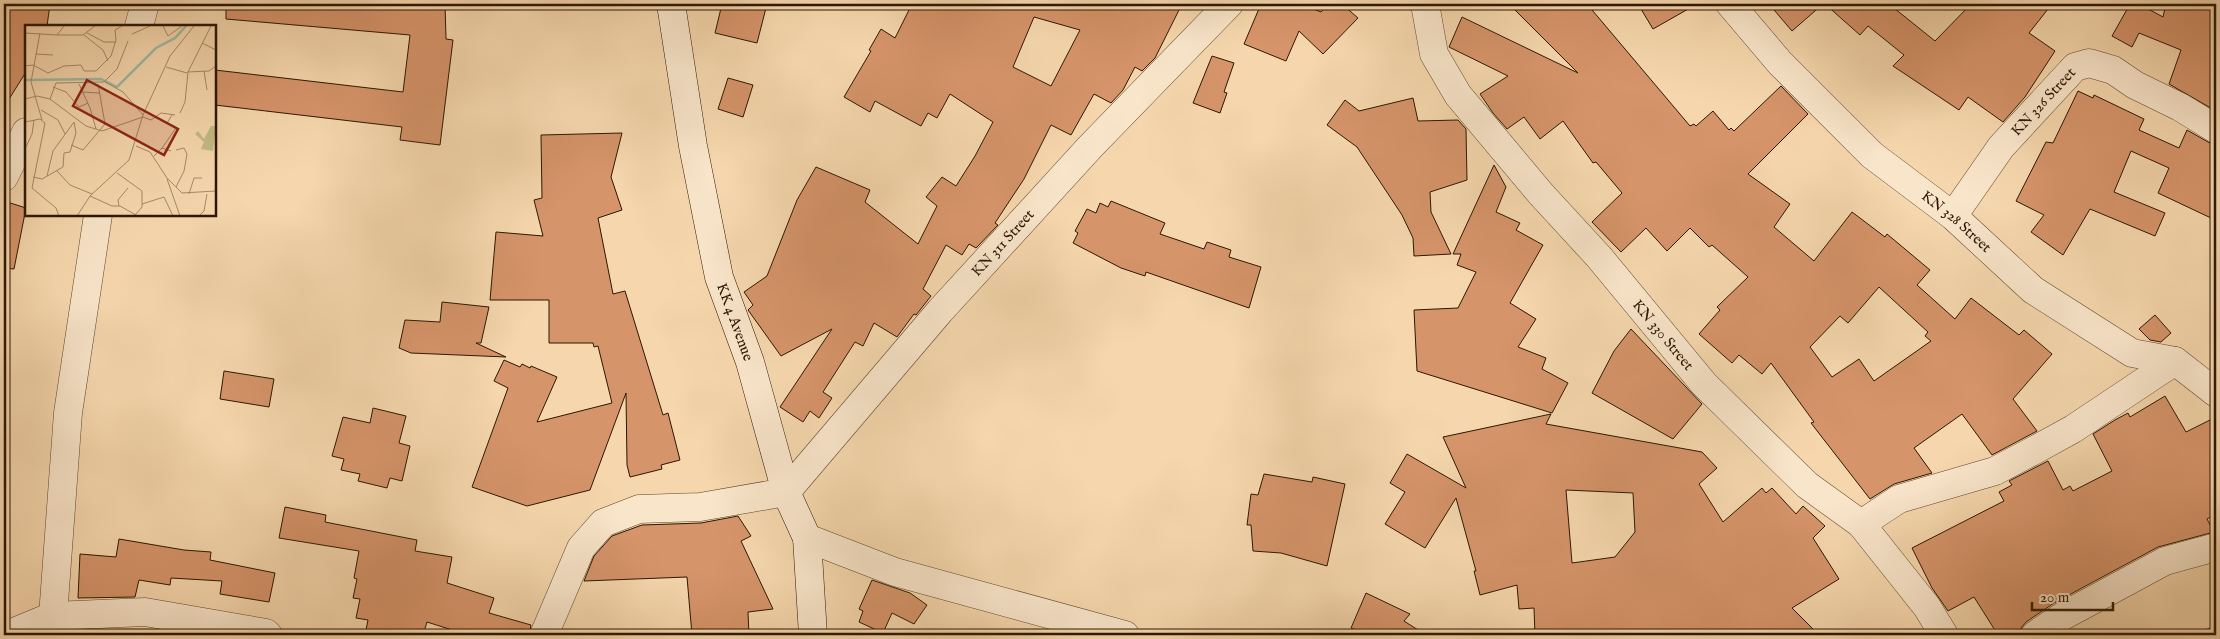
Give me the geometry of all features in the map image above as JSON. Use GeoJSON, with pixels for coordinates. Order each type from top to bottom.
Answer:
{"type":"FeatureCollection","features":[{"type":"Feature","properties":{"kind":"street"},"geometry":{"type":"LineString","coordinates":[[139,25],[145,4]]}},
{"type":"Feature","properties":{"kind":"street","name":"KK 4 Avenue"},"geometry":{"type":"LineString","coordinates":[[671,4],[693,146],[719,277],[750,362],[786,492],[807,538],[813,635]]}},
{"type":"Feature","properties":{"kind":"street","name":"KN 311 Street"},"geometry":{"type":"LineString","coordinates":[[786,492],[940,311],[1090,147],[1230,4]]}},
{"type":"Feature","properties":{"kind":"street","name":"KN 330 Street"},"geometry":{"type":"LineString","coordinates":[[1425,4],[1434,54],[1458,95],[1541,194],[1599,257],[1704,384],[1806,485],[1861,524],[1927,606],[1944,635]]}},
{"type":"Feature","properties":{"kind":"street","name":"KN 328 Street"},"geometry":{"type":"LineString","coordinates":[[1730,4],[1780,62],[1845,130],[1872,155],[1953,216],[2033,290],[2132,354],[2175,361],[2216,393]]}},
{"type":"Feature","properties":{"kind":"street","name":"KN 326 Street"},"geometry":{"type":"LineString","coordinates":[[1953,216],[2002,146],[2075,67],[2089,63],[2113,70],[2135,85],[2180,107],[2216,129]]}},
{"type":"Feature","properties":{"kind":"street"},"geometry":{"type":"LineString","coordinates":[[4,177],[25,134]]}},
{"type":"Feature","properties":{"kind":"street"},"geometry":{"type":"LineString","coordinates":[[53,616],[68,413],[98,216]]}},
{"type":"Feature","properties":{"kind":"street"},"geometry":{"type":"LineString","coordinates":[[1861,524],[1899,499],[1995,471],[2073,429],[2175,361]]}},
{"type":"Feature","properties":{"kind":"street"},"geometry":{"type":"LineString","coordinates":[[544,635],[581,548],[603,523],[640,509],[700,508],[786,492]]}},
{"type":"Feature","properties":{"kind":"street"},"geometry":{"type":"LineString","coordinates":[[807,538],[896,572],[1125,635]]}},
{"type":"Feature","properties":{"kind":"street"},"geometry":{"type":"LineString","coordinates":[[2035,635],[2063,616],[2165,561],[2216,547]]}},
{"type":"Feature","properties":{"kind":"street"},"geometry":{"type":"LineString","coordinates":[[7,635],[53,616],[145,612],[266,633],[268,635]]}},
{"type":"Feature","properties":{"kind":"building"},"geometry":{"type":"Polygon","coordinates":[[[4,4],[50,4],[47,25],[25,25],[25,74],[4,107],[4,4]]]}},
{"type":"Feature","properties":{"kind":"building"},"geometry":{"type":"Polygon","coordinates":[[[226,4],[445,4],[446,39],[453,40],[440,145],[400,140],[402,127],[216,105],[216,70],[403,92],[410,35],[226,19],[226,4]]]}},
{"type":"Feature","properties":{"kind":"building"},"geometry":{"type":"Polygon","coordinates":[[[722,4],[767,4],[757,43],[715,33],[722,4]]]}},
{"type":"Feature","properties":{"kind":"building"},"geometry":{"type":"Polygon","coordinates":[[[912,4],[924,4],[939,9],[941,4],[1182,4],[1155,58],[1142,71],[1135,67],[1123,90],[1111,103],[1094,94],[1071,135],[1051,125],[1024,179],[995,223],[998,225],[976,248],[969,244],[962,255],[946,245],[923,289],[931,296],[916,315],[914,314],[897,337],[874,323],[863,346],[855,342],[823,392],[832,398],[819,418],[810,411],[803,422],[780,407],[832,329],[781,356],[748,310],[753,305],[744,292],[767,276],[797,200],[816,167],[870,190],[865,202],[918,244],[937,206],[926,197],[942,177],[956,186],[993,122],[950,94],[937,118],[928,113],[921,126],[875,101],[870,112],[844,97],[871,51],[869,50],[881,29],[895,38],[912,4]],[[1034,17],[1013,67],[1051,86],[1080,30],[1034,17]]]}},
{"type":"Feature","properties":{"kind":"building"},"geometry":{"type":"Polygon","coordinates":[[[1261,4],[1310,4],[1309,7],[1321,12],[1328,4],[1342,4],[1358,18],[1323,54],[1299,31],[1286,61],[1244,44],[1261,4]]]}},
{"type":"Feature","properties":{"kind":"building"},"geometry":{"type":"Polygon","coordinates":[[[1509,4],[1587,4],[1690,126],[1694,124],[1696,126],[1713,111],[1729,130],[1731,128],[1734,131],[1781,86],[1808,114],[1748,174],[1790,204],[1774,227],[1814,261],[1852,212],[1885,237],[1887,234],[1930,270],[1917,285],[1955,319],[1971,298],[2019,335],[2024,330],[2052,354],[2013,399],[2037,431],[1992,455],[1962,414],[1914,448],[1932,473],[1894,484],[1870,499],[1811,423],[1814,422],[1771,363],[1762,374],[1739,355],[1732,363],[1699,334],[1720,310],[1717,307],[1748,277],[1712,245],[1709,247],[1690,228],[1667,251],[1646,228],[1621,252],[1592,222],[1622,193],[1596,162],[1593,163],[1563,121],[1540,139],[1524,117],[1507,129],[1480,94],[1508,76],[1449,47],[1462,17],[1578,73],[1509,4]],[[1879,287],[1848,323],[1840,316],[1810,347],[1832,377],[1859,359],[1874,381],[1931,341],[1925,336],[1928,332],[1879,287]]]}},
{"type":"Feature","properties":{"kind":"building"},"geometry":{"type":"Polygon","coordinates":[[[1638,4],[1697,4],[1653,29],[1638,4]]]}},
{"type":"Feature","properties":{"kind":"building"},"geometry":{"type":"Polygon","coordinates":[[[1769,4],[1823,4],[1792,31],[1769,4]]]}},
{"type":"Feature","properties":{"kind":"building"},"geometry":{"type":"Polygon","coordinates":[[[1825,4],[1889,4],[1935,41],[1971,4],[2052,4],[2029,33],[2055,51],[2025,97],[2003,122],[1968,97],[1959,110],[1893,66],[1904,55],[1868,26],[1860,35],[1825,4]]]}},
{"type":"Feature","properties":{"kind":"building"},"geometry":{"type":"Polygon","coordinates":[[[2130,4],[2139,4],[2163,17],[2166,4],[2216,4],[2216,111],[2169,84],[2181,50],[2139,33],[2132,47],[2112,36],[2130,4]]]}},
{"type":"Feature","properties":{"kind":"building"},"geometry":{"type":"Polygon","coordinates":[[[1212,56],[1234,63],[1224,92],[1227,93],[1220,113],[1193,103],[1212,56]]]}},
{"type":"Feature","properties":{"kind":"building"},"geometry":{"type":"Polygon","coordinates":[[[728,78],[753,85],[743,117],[718,109],[728,78]]]}},
{"type":"Feature","properties":{"kind":"building"},"geometry":{"type":"Polygon","coordinates":[[[2078,91],[2093,98],[2094,95],[2144,119],[2139,130],[2179,148],[2187,130],[2216,145],[2216,206],[2211,218],[2158,193],[2169,168],[2131,151],[2114,192],[2165,213],[2155,236],[2090,209],[2063,255],[2031,232],[2044,215],[2016,201],[2046,142],[2053,143],[2078,91]]]}},
{"type":"Feature","properties":{"kind":"building"},"geometry":{"type":"Polygon","coordinates":[[[1413,98],[1418,121],[1458,120],[1466,129],[1467,180],[1430,192],[1431,212],[1451,254],[1414,256],[1413,238],[1402,215],[1357,147],[1327,125],[1345,100],[1359,111],[1413,98]]]}},
{"type":"Feature","properties":{"kind":"building"},"geometry":{"type":"Polygon","coordinates":[[[622,133],[611,177],[622,210],[598,218],[613,294],[625,291],[663,415],[668,413],[680,460],[661,465],[662,469],[630,477],[627,465],[626,393],[590,490],[527,506],[472,487],[508,388],[494,381],[504,360],[520,367],[522,364],[530,368],[531,366],[557,377],[537,422],[612,403],[598,346],[594,347],[593,343],[549,343],[549,300],[490,300],[496,232],[543,236],[534,200],[542,198],[541,135],[622,133]]]}},
{"type":"Feature","properties":{"kind":"building"},"geometry":{"type":"Polygon","coordinates":[[[1494,165],[1506,187],[1496,212],[1520,223],[1516,230],[1543,245],[1510,303],[1536,319],[1518,347],[1546,358],[1542,369],[1568,383],[1552,413],[1417,371],[1414,310],[1458,308],[1476,272],[1457,265],[1461,254],[1453,254],[1494,165]]]}},
{"type":"Feature","properties":{"kind":"building"},"geometry":{"type":"Polygon","coordinates":[[[4,201],[25,208],[25,213],[14,269],[4,268],[4,201]]]}},
{"type":"Feature","properties":{"kind":"building"},"geometry":{"type":"Polygon","coordinates":[[[1111,201],[1165,223],[1160,234],[1204,249],[1207,242],[1231,250],[1229,257],[1261,267],[1249,308],[1146,272],[1145,276],[1121,268],[1073,243],[1078,233],[1075,231],[1087,209],[1096,213],[1100,203],[1108,207],[1111,201]]]}},
{"type":"Feature","properties":{"kind":"building"},"geometry":{"type":"Polygon","coordinates":[[[442,302],[489,307],[481,343],[476,343],[506,357],[411,353],[399,348],[405,320],[440,322],[442,302]]]}},
{"type":"Feature","properties":{"kind":"building"},"geometry":{"type":"Polygon","coordinates":[[[2155,315],[2171,333],[2161,342],[2150,340],[2139,329],[2155,315]]]}},
{"type":"Feature","properties":{"kind":"building"},"geometry":{"type":"Polygon","coordinates":[[[1631,329],[1702,404],[1673,439],[1592,393],[1614,351],[1631,329]]]}},
{"type":"Feature","properties":{"kind":"building"},"geometry":{"type":"Polygon","coordinates":[[[224,371],[274,379],[269,407],[220,399],[224,371]]]}},
{"type":"Feature","properties":{"kind":"building"},"geometry":{"type":"Polygon","coordinates":[[[2165,396],[2186,432],[2216,417],[2216,514],[2207,519],[2214,532],[2158,547],[2054,603],[2026,622],[2021,628],[2020,635],[1998,635],[1974,597],[1948,611],[1932,588],[1912,548],[2004,501],[1999,492],[2012,485],[2009,481],[2048,461],[2063,490],[2070,486],[2073,491],[2112,471],[2093,434],[2128,413],[2130,417],[2165,396]]]}},
{"type":"Feature","properties":{"kind":"building"},"geometry":{"type":"Polygon","coordinates":[[[373,408],[406,416],[399,443],[410,446],[402,481],[390,478],[387,488],[358,481],[360,474],[341,470],[344,459],[332,456],[343,417],[370,423],[373,408]]]}},
{"type":"Feature","properties":{"kind":"building"},"geometry":{"type":"Polygon","coordinates":[[[1551,414],[1546,424],[1702,452],[1717,468],[1699,484],[1723,522],[1762,488],[1766,493],[1772,488],[1796,514],[1803,506],[1825,526],[1813,538],[1839,579],[1792,608],[1819,635],[1535,635],[1534,608],[1519,609],[1517,585],[1480,595],[1474,571],[1476,571],[1456,498],[1425,548],[1385,524],[1405,492],[1390,483],[1407,454],[1466,488],[1443,437],[1551,414]],[[1566,490],[1572,563],[1615,557],[1635,532],[1633,493],[1566,490]]]}},
{"type":"Feature","properties":{"kind":"building"},"geometry":{"type":"Polygon","coordinates":[[[1264,474],[1312,482],[1313,477],[1345,484],[1327,566],[1281,553],[1253,551],[1251,525],[1247,525],[1251,494],[1258,495],[1264,474]]]}},
{"type":"Feature","properties":{"kind":"building"},"geometry":{"type":"Polygon","coordinates":[[[285,507],[326,515],[325,522],[417,540],[415,551],[452,557],[447,583],[494,598],[489,613],[531,625],[529,635],[468,635],[427,622],[423,635],[365,635],[368,620],[356,618],[360,599],[353,598],[357,579],[354,578],[359,551],[279,538],[285,507]]]}},
{"type":"Feature","properties":{"kind":"building"},"geometry":{"type":"Polygon","coordinates":[[[738,516],[751,536],[741,541],[773,609],[748,612],[749,635],[692,635],[687,577],[584,581],[594,556],[612,536],[642,525],[701,523],[738,516]]]}},
{"type":"Feature","properties":{"kind":"building"},"geometry":{"type":"Polygon","coordinates":[[[119,539],[184,550],[211,552],[210,560],[275,573],[269,602],[220,594],[222,581],[171,578],[170,585],[139,580],[135,597],[78,598],[80,554],[116,557],[119,539]]]}},
{"type":"Feature","properties":{"kind":"building"},"geometry":{"type":"Polygon","coordinates":[[[872,580],[910,593],[927,605],[914,624],[892,613],[883,633],[859,622],[863,611],[859,609],[872,580]]]}},
{"type":"Feature","properties":{"kind":"building"},"geometry":{"type":"Polygon","coordinates":[[[1366,593],[1410,614],[1404,621],[1426,635],[1370,635],[1351,628],[1366,593]]]}},
{"type":"Feature","properties":{"kind":"waterway"},"geometry":{"type":"LineString","coordinates":[[2202,635],[2216,630]]}}]}
